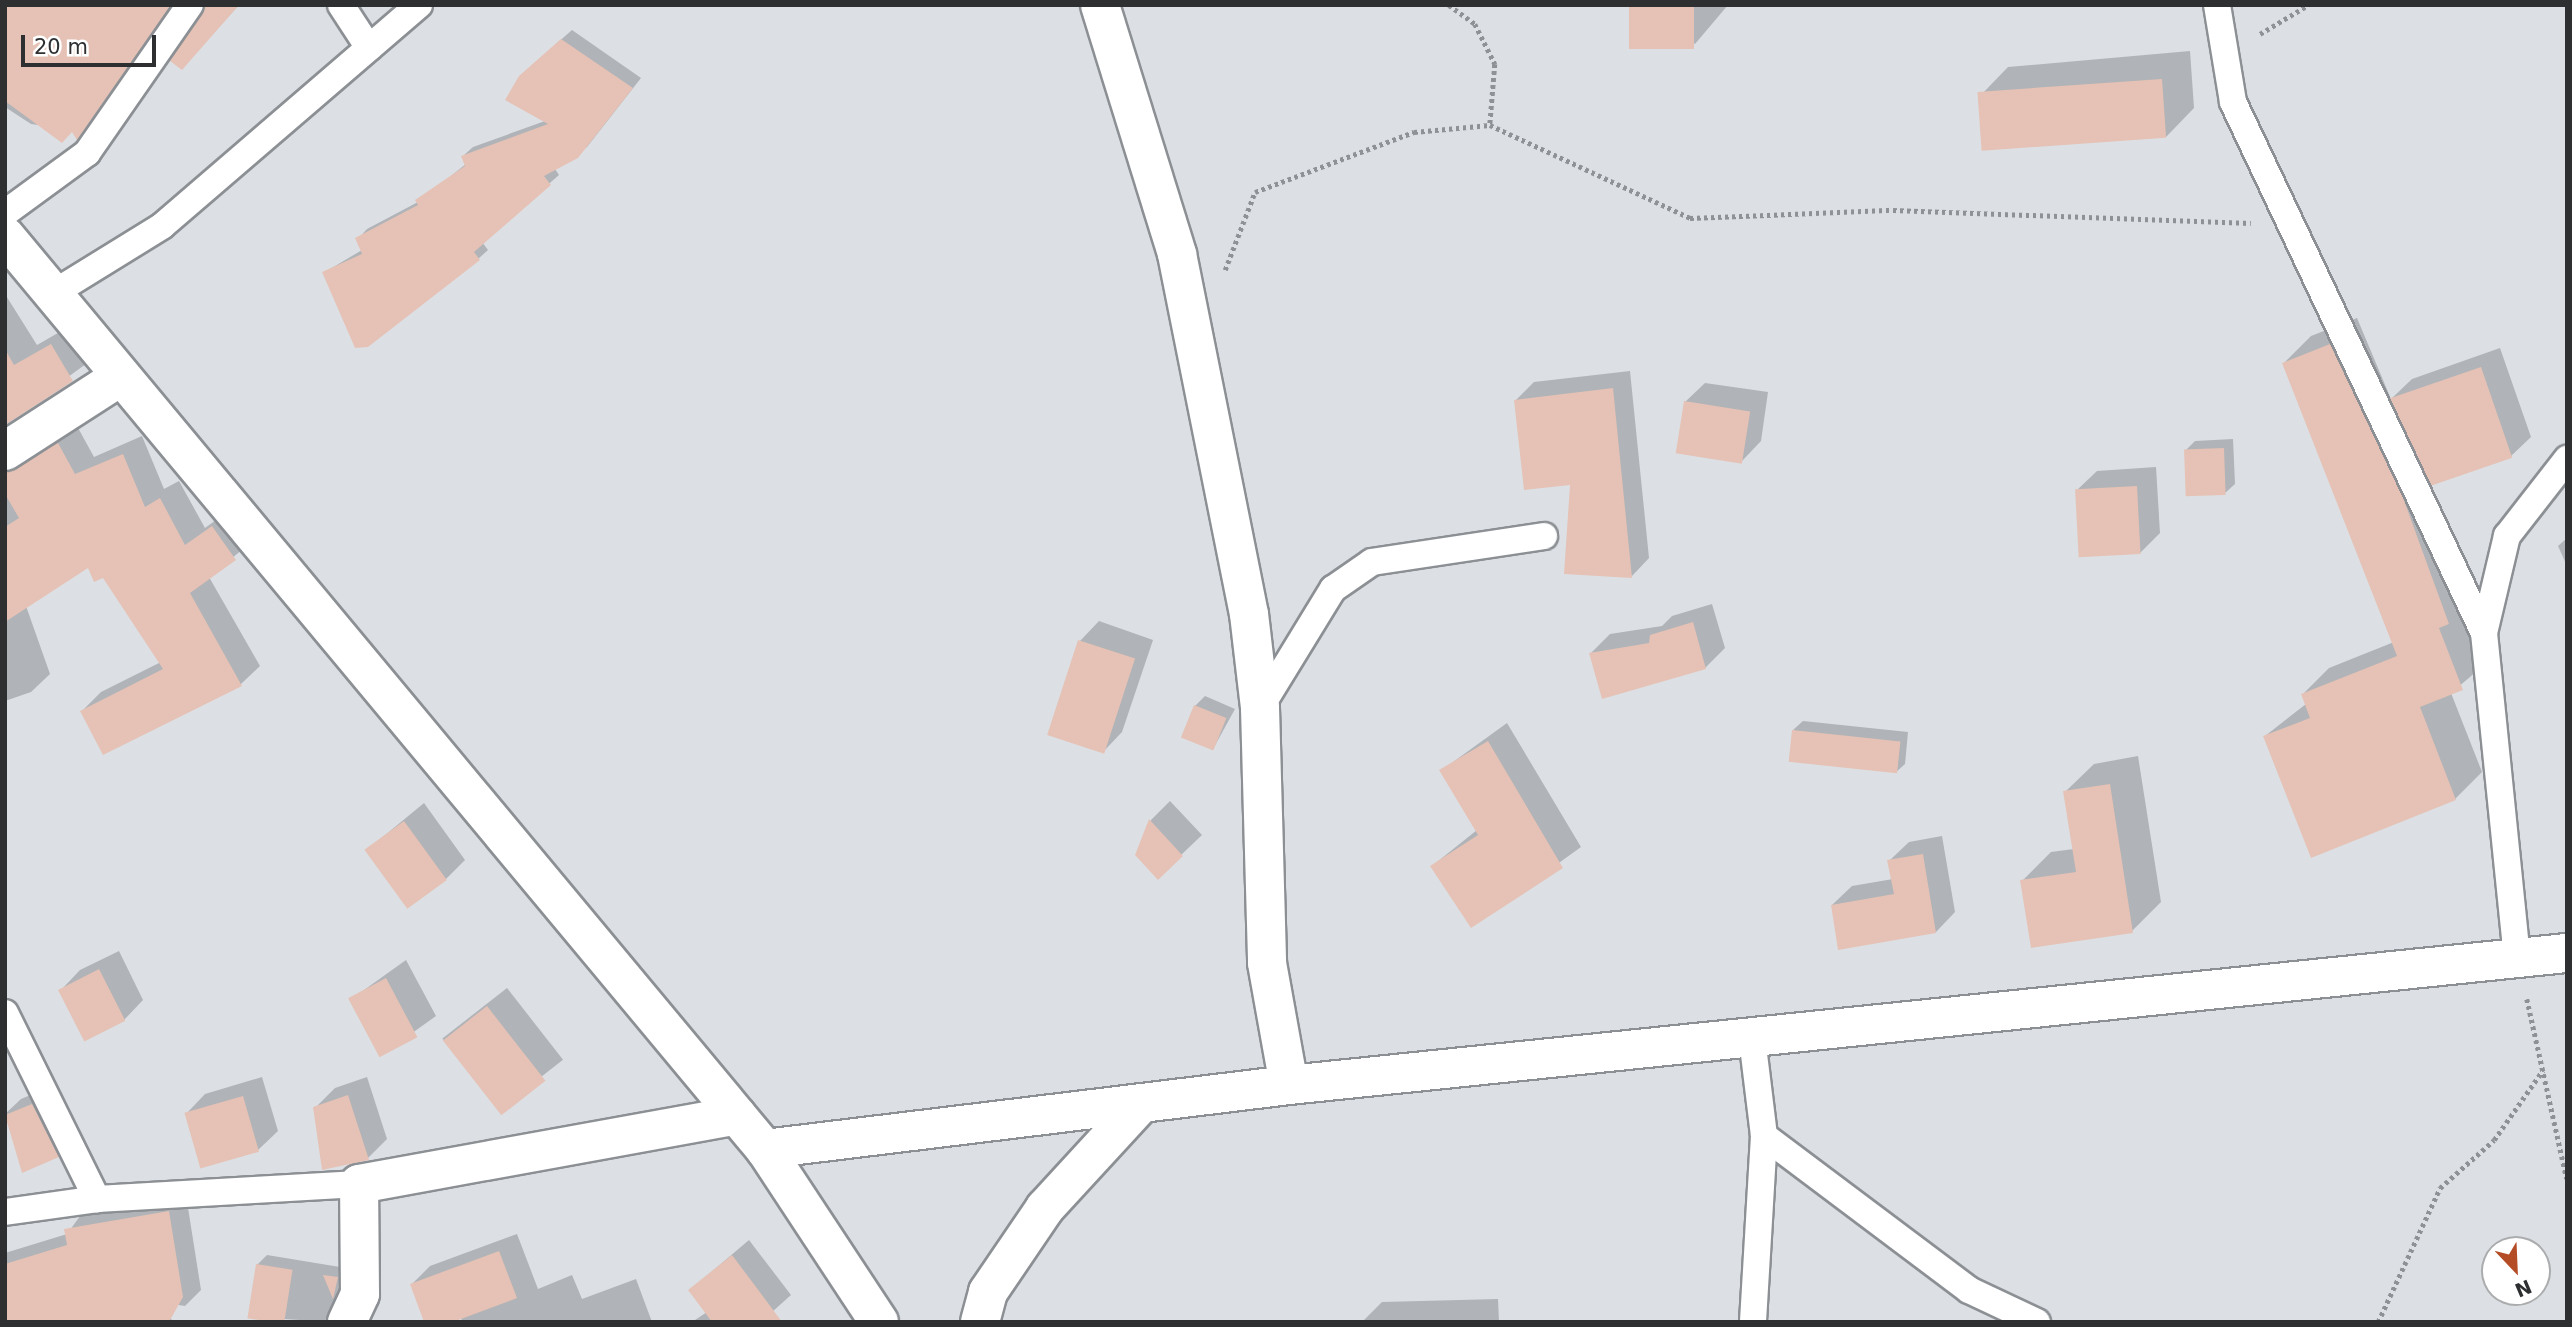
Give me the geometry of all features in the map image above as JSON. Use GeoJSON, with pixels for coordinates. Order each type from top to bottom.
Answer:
{"type":"FeatureCollection","features":[{"type":"Feature","properties":{"kind":"street"},"geometry":{"type":"LineString","coordinates":[[1100,5],[1177,254],[1249,614],[1260,708],[1267,963],[1289,1085]]}},
{"type":"Feature","properties":{"kind":"street"},"geometry":{"type":"LineString","coordinates":[[5,236],[765,1149],[879,1322]]}},
{"type":"Feature","properties":{"kind":"street"},"geometry":{"type":"LineString","coordinates":[[5,451],[120,377]]}},
{"type":"Feature","properties":{"kind":"street"},"geometry":{"type":"LineString","coordinates":[[765,1149],[1137,1108],[1289,1085],[2567,953]]}},
{"type":"Feature","properties":{"kind":"street"},"geometry":{"type":"LineString","coordinates":[[980,1322],[988,1292],[1045,1208],[1137,1108]]}},
{"type":"Feature","properties":{"kind":"street"},"geometry":{"type":"LineString","coordinates":[[347,1322],[360,1294],[359,1184],[737,1115]]}},
{"type":"Feature","properties":{"kind":"lane"},"geometry":{"type":"LineString","coordinates":[[5,213],[87,153],[190,5]]}},
{"type":"Feature","properties":{"kind":"lane"},"geometry":{"type":"LineString","coordinates":[[341,5],[369,48]]}},
{"type":"Feature","properties":{"kind":"lane"},"geometry":{"type":"LineString","coordinates":[[52,294],[162,226],[419,5]]}},
{"type":"Feature","properties":{"kind":"lane"},"geometry":{"type":"LineString","coordinates":[[2217,5],[2222,55],[2233,102],[2287,224],[2484,633]]}},
{"type":"Feature","properties":{"kind":"lane"},"geometry":{"type":"LineString","coordinates":[[2517,957],[2484,633],[2507,536],[2567,459]]}},
{"type":"Feature","properties":{"kind":"lane"},"geometry":{"type":"LineString","coordinates":[[1260,708],[1333,589],[1372,562],[1545,536]]}},
{"type":"Feature","properties":{"kind":"lane"},"geometry":{"type":"LineString","coordinates":[[5,1013],[97,1199]]}},
{"type":"Feature","properties":{"kind":"lane"},"geometry":{"type":"LineString","coordinates":[[1752,1038],[1763,1136],[1753,1322]]}},
{"type":"Feature","properties":{"kind":"lane"},"geometry":{"type":"LineString","coordinates":[[1763,1136],[1969,1290],[2037,1322]]}},
{"type":"Feature","properties":{"kind":"lane"},"geometry":{"type":"LineString","coordinates":[[5,1212],[97,1199],[359,1184]]}},
{"type":"Feature","properties":{"kind":"path"},"geometry":{"type":"LineString","coordinates":[[1449,5],[1475,24],[1495,64],[1490,125]]}},
{"type":"Feature","properties":{"kind":"path"},"geometry":{"type":"LineString","coordinates":[[2222,55],[2308,5]]}},
{"type":"Feature","properties":{"kind":"path"},"geometry":{"type":"LineString","coordinates":[[1220,283],[1255,192],[1414,132],[1490,125],[1690,218],[1893,210],[2287,224]]}},
{"type":"Feature","properties":{"kind":"path"},"geometry":{"type":"LineString","coordinates":[[2517,957],[2567,1180]]}},
{"type":"Feature","properties":{"kind":"path"},"geometry":{"type":"LineString","coordinates":[[2378,1322],[2440,1188],[2494,1140],[2543,1070]]}},
{"type":"Feature","properties":{"kind":"building"},"geometry":{"type":"Polygon","coordinates":[[[5,5],[171,5],[77,140],[72,132],[62,143],[5,101],[5,5]]]}},
{"type":"Feature","properties":{"kind":"building"},"geometry":{"type":"Polygon","coordinates":[[[206,5],[239,5],[182,70],[170,61],[206,5]]]}},
{"type":"Feature","properties":{"kind":"building"},"geometry":{"type":"Polygon","coordinates":[[[1629,5],[1694,5],[1694,49],[1629,49],[1629,5]]]}},
{"type":"Feature","properties":{"kind":"building"},"geometry":{"type":"Polygon","coordinates":[[[561,39],[633,88],[578,158],[544,176],[551,185],[474,252],[480,260],[368,347],[355,348],[322,272],[362,254],[355,238],[418,205],[415,200],[465,166],[461,156],[548,124],[505,100],[519,76],[561,39]]]}},
{"type":"Feature","properties":{"kind":"building"},"geometry":{"type":"Polygon","coordinates":[[[2162,79],[2166,138],[1982,151],[1977,92],[2162,79]]]}},
{"type":"Feature","properties":{"kind":"building"},"geometry":{"type":"Polygon","coordinates":[[[51,344],[73,381],[5,425],[5,349],[14,365],[51,344]]]}},
{"type":"Feature","properties":{"kind":"building"},"geometry":{"type":"Polygon","coordinates":[[[2330,344],[2402,495],[2449,624],[2439,628],[2463,690],[2420,707],[2456,800],[2311,858],[2263,736],[2310,718],[2301,694],[2397,656],[2282,363],[2330,344]]]}},
{"type":"Feature","properties":{"kind":"building"},"geometry":{"type":"Polygon","coordinates":[[[2481,367],[2512,458],[2421,489],[2390,398],[2481,367]]]}},
{"type":"Feature","properties":{"kind":"building"},"geometry":{"type":"Polygon","coordinates":[[[1613,388],[1632,578],[1564,574],[1570,485],[1524,490],[1514,400],[1613,388]]]}},
{"type":"Feature","properties":{"kind":"building"},"geometry":{"type":"Polygon","coordinates":[[[1684,401],[1750,411],[1742,464],[1676,453],[1684,401]]]}},
{"type":"Feature","properties":{"kind":"building"},"geometry":{"type":"Polygon","coordinates":[[[58,443],[75,474],[123,454],[145,507],[160,498],[185,545],[212,526],[236,560],[190,593],[242,686],[103,755],[80,711],[163,669],[103,578],[94,582],[88,568],[5,622],[5,527],[19,518],[5,494],[5,473],[58,443]]]}},
{"type":"Feature","properties":{"kind":"building"},"geometry":{"type":"Polygon","coordinates":[[[2224,448],[2226,495],[2186,496],[2184,449],[2224,448]]]}},
{"type":"Feature","properties":{"kind":"building"},"geometry":{"type":"Polygon","coordinates":[[[2137,486],[2141,554],[2079,557],[2075,489],[2137,486]]]}},
{"type":"Feature","properties":{"kind":"building"},"geometry":{"type":"Polygon","coordinates":[[[1693,622],[1706,669],[1602,699],[1589,653],[1649,643],[1650,635],[1693,622]]]}},
{"type":"Feature","properties":{"kind":"building"},"geometry":{"type":"Polygon","coordinates":[[[1078,640],[1135,659],[1104,754],[1047,735],[1078,640]]]}},
{"type":"Feature","properties":{"kind":"building"},"geometry":{"type":"Polygon","coordinates":[[[1194,705],[1226,718],[1213,751],[1181,737],[1194,705]]]}},
{"type":"Feature","properties":{"kind":"building"},"geometry":{"type":"Polygon","coordinates":[[[1792,730],[1900,741],[1897,773],[1789,762],[1792,730]]]}},
{"type":"Feature","properties":{"kind":"building"},"geometry":{"type":"Polygon","coordinates":[[[1488,741],[1563,868],[1471,928],[1430,866],[1478,835],[1439,770],[1488,741]]]}},
{"type":"Feature","properties":{"kind":"building"},"geometry":{"type":"Polygon","coordinates":[[[2110,784],[2133,933],[2031,948],[2020,880],[2076,872],[2063,791],[2110,784]]]}},
{"type":"Feature","properties":{"kind":"building"},"geometry":{"type":"Polygon","coordinates":[[[1149,819],[1183,856],[1158,880],[1135,855],[1149,819]]]}},
{"type":"Feature","properties":{"kind":"building"},"geometry":{"type":"Polygon","coordinates":[[[404,821],[447,880],[407,909],[364,850],[404,821]]]}},
{"type":"Feature","properties":{"kind":"building"},"geometry":{"type":"Polygon","coordinates":[[[1923,854],[1936,933],[1838,950],[1831,905],[1894,894],[1887,860],[1923,854]]]}},
{"type":"Feature","properties":{"kind":"building"},"geometry":{"type":"Polygon","coordinates":[[[99,969],[125,1021],[84,1042],[58,990],[99,969]]]}},
{"type":"Feature","properties":{"kind":"building"},"geometry":{"type":"Polygon","coordinates":[[[386,978],[417,1037],[379,1057],[348,998],[386,978]]]}},
{"type":"Feature","properties":{"kind":"building"},"geometry":{"type":"Polygon","coordinates":[[[487,1006],[545,1081],[501,1115],[443,1040],[487,1006]]]}},
{"type":"Feature","properties":{"kind":"building"},"geometry":{"type":"Polygon","coordinates":[[[348,1095],[369,1160],[322,1170],[313,1107],[348,1095]]]}},
{"type":"Feature","properties":{"kind":"building"},"geometry":{"type":"Polygon","coordinates":[[[243,1096],[259,1152],[200,1169],[184,1113],[243,1096]]]}},
{"type":"Feature","properties":{"kind":"building"},"geometry":{"type":"Polygon","coordinates":[[[32,1104],[59,1157],[22,1173],[5,1115],[32,1104]]]}},
{"type":"Feature","properties":{"kind":"building"},"geometry":{"type":"Polygon","coordinates":[[[169,1211],[183,1297],[169,1322],[5,1322],[5,1264],[67,1245],[64,1229],[169,1211]]]}},
{"type":"Feature","properties":{"kind":"building"},"geometry":{"type":"Polygon","coordinates":[[[499,1251],[517,1298],[453,1322],[424,1322],[410,1284],[499,1251]]]}},
{"type":"Feature","properties":{"kind":"building"},"geometry":{"type":"Polygon","coordinates":[[[732,1255],[782,1322],[712,1322],[688,1290],[732,1255]]]}},
{"type":"Feature","properties":{"kind":"building"},"geometry":{"type":"Polygon","coordinates":[[[256,1264],[293,1270],[284,1322],[247,1318],[256,1264]]]}},
{"type":"Feature","properties":{"kind":"building"},"geometry":{"type":"Polygon","coordinates":[[[323,1275],[338,1277],[333,1299],[323,1275]]]}}]}
